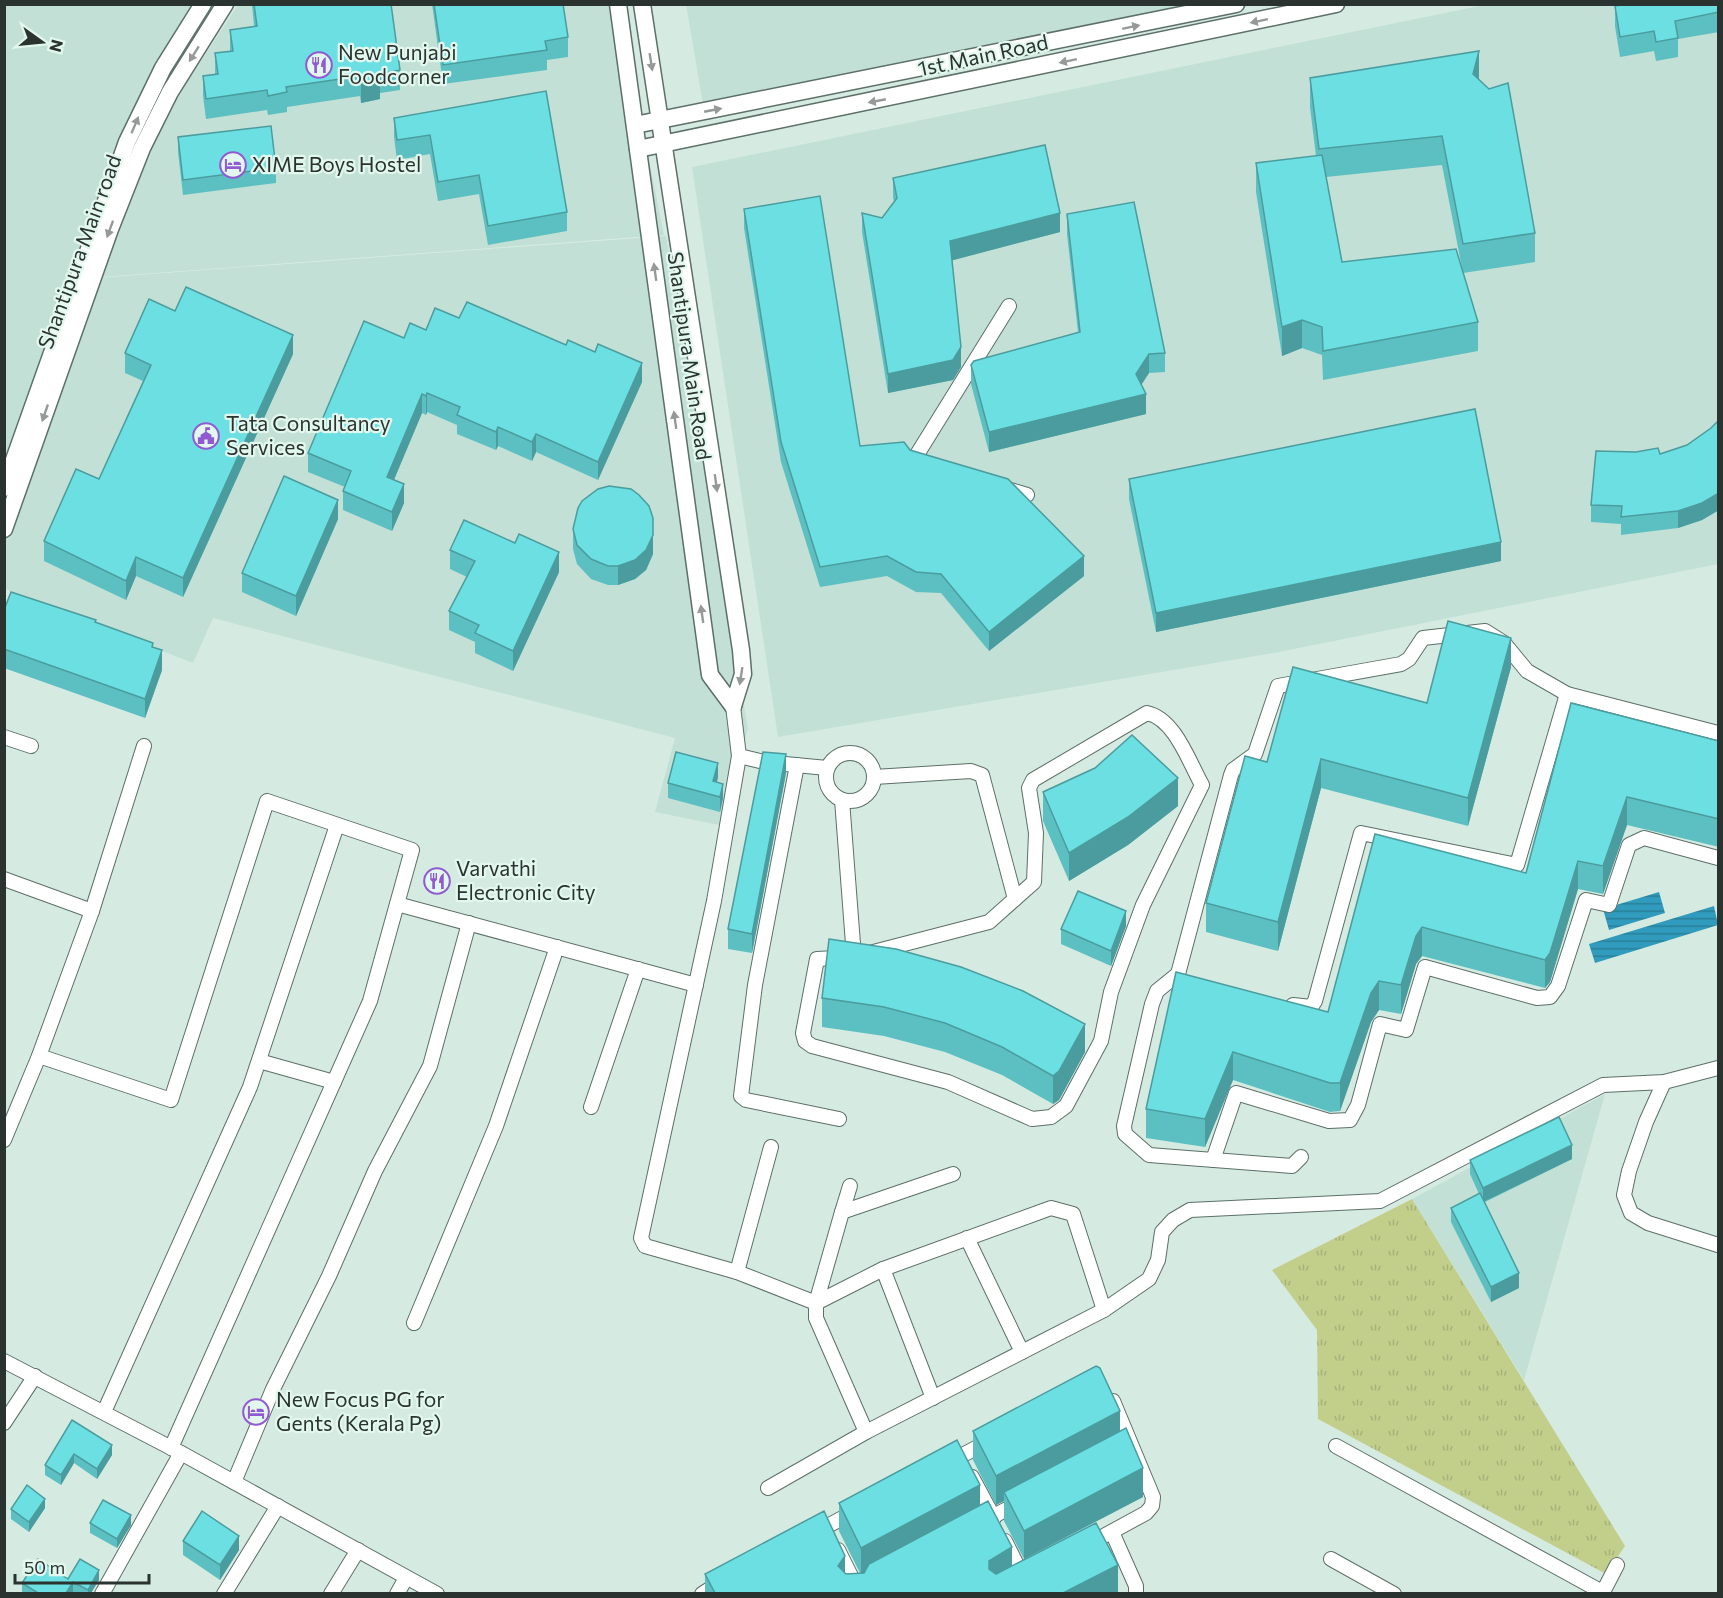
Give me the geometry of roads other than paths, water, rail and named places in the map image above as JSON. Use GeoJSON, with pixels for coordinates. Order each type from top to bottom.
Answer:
{"type":"FeatureCollection","features":[{"type":"Feature","properties":{"kind":"street","name":"Shantipura Main Road"},"geometry":{"type":"LineString","coordinates":[[4,488],[127,142],[163,68],[203,4]]}},
{"type":"Feature","properties":{"kind":"street","name":"Shantipura Main road"},"geometry":{"type":"LineString","coordinates":[[4,529],[110,229],[142,148],[170,92],[225,4]]}},
{"type":"Feature","properties":{"kind":"street","name":"Shantipura Main Road"},"geometry":{"type":"LineString","coordinates":[[618,4],[710,675],[733,706]]}},
{"type":"Feature","properties":{"kind":"street"},"geometry":{"type":"LineString","coordinates":[[642,4],[743,674],[733,706],[739,756],[714,901],[641,1238],[645,1246],[658,1251],[737,1272],[816,1303],[883,1269],[1050,1208],[1073,1214],[1104,1310]]}},
{"type":"Feature","properties":{"kind":"street","name":"1st Main Road"},"geometry":{"type":"LineString","coordinates":[[635,125],[1098,34],[1236,4]]}},
{"type":"Feature","properties":{"kind":"street","name":"1st Main Road"},"geometry":{"type":"LineString","coordinates":[[638,149],[1336,4]]}},
{"type":"Feature","properties":{"kind":"street"},"geometry":{"type":"LineString","coordinates":[[936,468],[913,461],[1009,306]]}},
{"type":"Feature","properties":{"kind":"street"},"geometry":{"type":"LineString","coordinates":[[992,485],[1027,495]]}},
{"type":"Feature","properties":{"kind":"street"},"geometry":{"type":"LineString","coordinates":[[1301,1157],[1292,1166],[1149,1155],[1125,1134],[1124,1126],[1157,991],[1183,975],[1231,775],[1233,770],[1255,754],[1278,686],[1401,664],[1409,659],[1423,638],[1485,631],[1504,643],[1527,671],[1567,694],[1719,733]]}},
{"type":"Feature","properties":{"kind":"street"},"geometry":{"type":"LineString","coordinates":[[1282,1002],[1305,1008],[1311,1007],[1315,1001],[1361,833],[1517,865],[1567,694]]}},
{"type":"Feature","properties":{"kind":"street"},"geometry":{"type":"LineString","coordinates":[[1147,713],[1158,715],[1167,723],[1202,785],[1143,905],[1111,992],[1101,1041],[1066,1106],[1051,1117],[1032,1119],[948,1082],[812,1046],[805,1041],[803,1033],[814,962],[821,957],[854,957],[989,922],[1034,882],[1036,833],[1029,788],[1033,780],[1147,713]]}},
{"type":"Feature","properties":{"kind":"street"},"geometry":{"type":"LineString","coordinates":[[4,737],[31,746]]}},
{"type":"Feature","properties":{"kind":"street"},"geometry":{"type":"LineString","coordinates":[[4,1140],[39,1056],[92,911],[144,746]]}},
{"type":"Feature","properties":{"kind":"street"},"geometry":{"type":"LineString","coordinates":[[853,753],[867,760],[874,777],[870,790],[865,796],[850,802],[842,800],[830,791],[826,783],[827,768],[838,756],[853,753]]}},
{"type":"Feature","properties":{"kind":"street"},"geometry":{"type":"LineString","coordinates":[[739,756],[764,762],[827,768]]}},
{"type":"Feature","properties":{"kind":"street"},"geometry":{"type":"LineString","coordinates":[[796,765],[755,985],[741,1096],[746,1100],[839,1119]]}},
{"type":"Feature","properties":{"kind":"street"},"geometry":{"type":"LineString","coordinates":[[874,777],[971,771],[982,776],[1015,899]]}},
{"type":"Feature","properties":{"kind":"street"},"geometry":{"type":"LineString","coordinates":[[842,800],[854,957]]}},
{"type":"Feature","properties":{"kind":"street"},"geometry":{"type":"LineString","coordinates":[[39,1056],[171,1100],[267,801],[412,850],[370,1001],[176,1450],[102,1593]]}},
{"type":"Feature","properties":{"kind":"street"},"geometry":{"type":"LineString","coordinates":[[104,1413],[250,1087],[337,825]]}},
{"type":"Feature","properties":{"kind":"street"},"geometry":{"type":"LineString","coordinates":[[1213,1160],[1236,1093],[1329,1121],[1350,1120],[1358,1104],[1380,1024],[1406,1030],[1425,967],[1537,998],[1550,997],[1558,986],[1586,900],[1609,905],[1629,845],[1644,838],[1719,858]]}},
{"type":"Feature","properties":{"kind":"street"},"geometry":{"type":"LineString","coordinates":[[4,879],[92,911]]}},
{"type":"Feature","properties":{"kind":"street"},"geometry":{"type":"LineString","coordinates":[[397,904],[696,985]]}},
{"type":"Feature","properties":{"kind":"street"},"geometry":{"type":"LineString","coordinates":[[234,1482],[273,1389],[329,1276],[375,1171],[430,1066],[469,923]]}},
{"type":"Feature","properties":{"kind":"street"},"geometry":{"type":"LineString","coordinates":[[414,1323],[496,1126],[557,947]]}},
{"type":"Feature","properties":{"kind":"street"},"geometry":{"type":"LineString","coordinates":[[591,1107],[638,969]]}},
{"type":"Feature","properties":{"kind":"street"},"geometry":{"type":"LineString","coordinates":[[259,1061],[334,1082]]}},
{"type":"Feature","properties":{"kind":"street"},"geometry":{"type":"LineString","coordinates":[[768,1488],[866,1432],[1104,1310],[1149,1278],[1158,1260],[1162,1232],[1173,1220],[1190,1210],[1380,1201],[1603,1085],[1664,1082],[1719,1068]]}},
{"type":"Feature","properties":{"kind":"street"},"geometry":{"type":"LineString","coordinates":[[1664,1082],[1646,1122],[1624,1195],[1631,1213],[1648,1223],[1719,1245]]}},
{"type":"Feature","properties":{"kind":"street"},"geometry":{"type":"LineString","coordinates":[[737,1272],[771,1147]]}},
{"type":"Feature","properties":{"kind":"street"},"geometry":{"type":"LineString","coordinates":[[842,1212],[953,1174]]}},
{"type":"Feature","properties":{"kind":"street"},"geometry":{"type":"LineString","coordinates":[[850,1186],[816,1303],[816,1318],[866,1432]]}},
{"type":"Feature","properties":{"kind":"street"},"geometry":{"type":"LineString","coordinates":[[967,1238],[1023,1352]]}},
{"type":"Feature","properties":{"kind":"street"},"geometry":{"type":"LineString","coordinates":[[883,1269],[933,1398]]}},
{"type":"Feature","properties":{"kind":"street"},"geometry":{"type":"LineString","coordinates":[[4,1361],[176,1450],[437,1593]]}},
{"type":"Feature","properties":{"kind":"street"},"geometry":{"type":"LineString","coordinates":[[4,1423],[35,1376]]}},
{"type":"Feature","properties":{"kind":"street"},"geometry":{"type":"LineString","coordinates":[[1073,1553],[1146,1513],[1152,1506],[1153,1497],[1126,1446],[1107,1390]]}},
{"type":"Feature","properties":{"kind":"street"},"geometry":{"type":"LineString","coordinates":[[930,1472],[1002,1434]]}},
{"type":"Feature","properties":{"kind":"street"},"geometry":{"type":"LineString","coordinates":[[1336,1446],[1602,1593],[1617,1565]]}},
{"type":"Feature","properties":{"kind":"street"},"geometry":{"type":"LineString","coordinates":[[961,1456],[1024,1579]]}},
{"type":"Feature","properties":{"kind":"street"},"geometry":{"type":"LineString","coordinates":[[962,1533],[1032,1496]]}},
{"type":"Feature","properties":{"kind":"street"},"geometry":{"type":"LineString","coordinates":[[806,1537],[868,1505]]}},
{"type":"Feature","properties":{"kind":"street"},"geometry":{"type":"LineString","coordinates":[[224,1593],[279,1506]]}},
{"type":"Feature","properties":{"kind":"street"},"geometry":{"type":"LineString","coordinates":[[827,1526],[858,1589]]}},
{"type":"Feature","properties":{"kind":"street"},"geometry":{"type":"LineString","coordinates":[[1112,1532],[1137,1586],[1136,1593]]}},
{"type":"Feature","properties":{"kind":"street"},"geometry":{"type":"LineString","coordinates":[[331,1593],[358,1550]]}},
{"type":"Feature","properties":{"kind":"street"},"geometry":{"type":"LineString","coordinates":[[1331,1559],[1394,1593]]}},
{"type":"Feature","properties":{"kind":"street"},"geometry":{"type":"LineString","coordinates":[[702,1593],[735,1574]]}},
{"type":"Feature","properties":{"kind":"street"},"geometry":{"type":"LineString","coordinates":[[397,1593],[406,1578]]}},
{"type":"Feature","properties":{"kind":"water"},"geometry":{"type":"Polygon","coordinates":[[[1659,892],[1665,913],[1609,930],[1603,909],[1659,892]]]}},
{"type":"Feature","properties":{"kind":"water"},"geometry":{"type":"Polygon","coordinates":[[[1714,906],[1718,925],[1595,963],[1589,944],[1714,906]]]}},
{"type":"Feature","properties":{"kind":"place","name":"New Punjabi Foodcorner"},"geometry":{"type":"Point","coordinates":[319,65]}},
{"type":"Feature","properties":{"kind":"place","name":"XIME Boys Hostel"},"geometry":{"type":"Point","coordinates":[233,165]}},
{"type":"Feature","properties":{"kind":"place","name":"Tata Consultancy Services"},"geometry":{"type":"Point","coordinates":[206,436]}},
{"type":"Feature","properties":{"kind":"place","name":"Varvathi Electronic City"},"geometry":{"type":"Point","coordinates":[437,881]}},
{"type":"Feature","properties":{"kind":"place","name":"New Focus PG for Gents (Kerala Pg)"},"geometry":{"type":"Point","coordinates":[256,1412]}}]}
